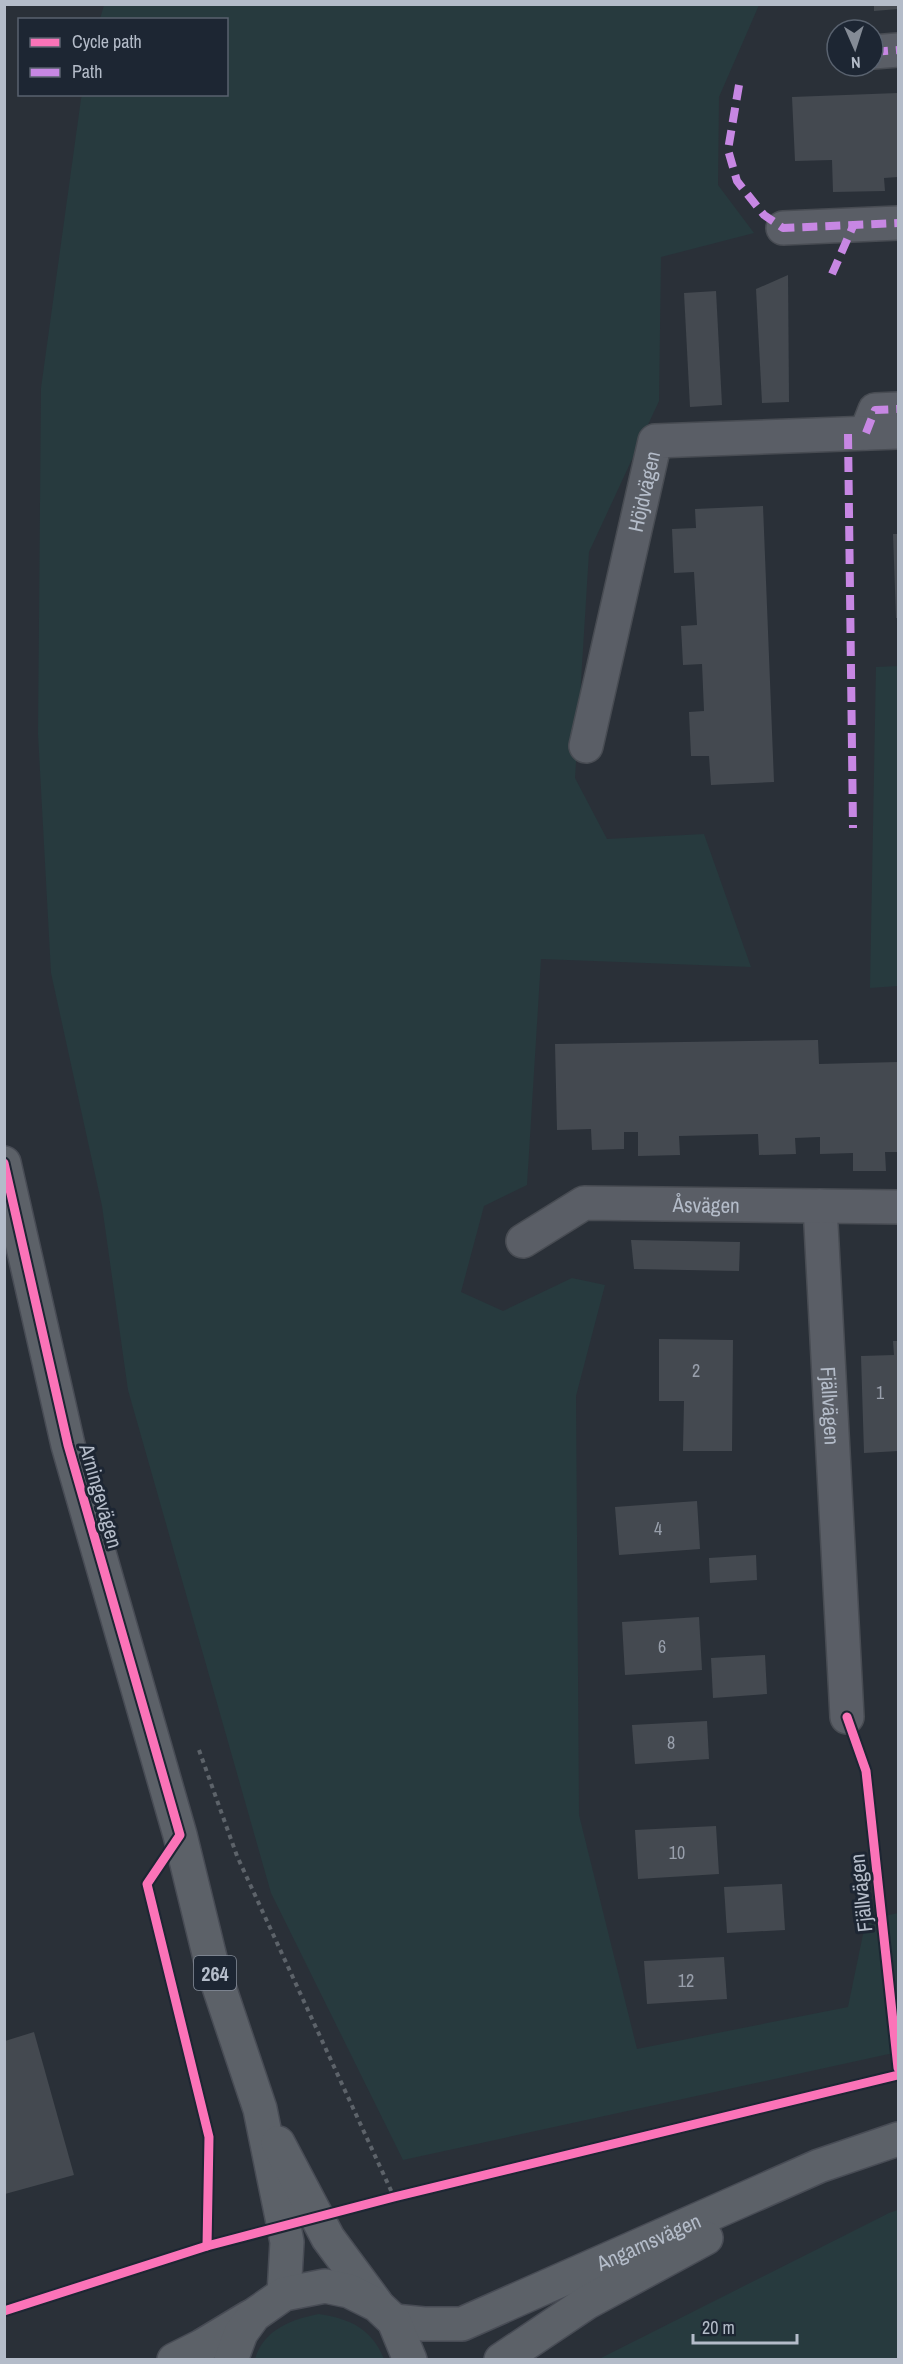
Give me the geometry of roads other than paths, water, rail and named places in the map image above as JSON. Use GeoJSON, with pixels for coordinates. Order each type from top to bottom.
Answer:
{"type":"FeatureCollection","features":[{"type":"Feature","properties":{"kind":"main road","name":"Arningevägen"},"geometry":{"type":"LineString","coordinates":[[4,1163],[68,1445],[180,1835],[212,1966],[260,2109],[287,2242],[284,2294]]}},
{"type":"Feature","properties":{"kind":"main road","name":"Arningevägen"},"geometry":{"type":"LineString","coordinates":[[260,2109],[328,2238],[385,2313],[410,2360]]}},
{"type":"Feature","properties":{"kind":"main road","name":"Angarnsvägen"},"geometry":{"type":"LineString","coordinates":[[385,2313],[424,2324],[462,2324],[819,2166],[898,2139]]}},
{"type":"Feature","properties":{"kind":"main road","name":"Angarnsvägen"},"geometry":{"type":"LineString","coordinates":[[501,2360],[586,2303],[699,2241],[898,2158]]}},
{"type":"Feature","properties":{"kind":"main road"},"geometry":{"type":"LineString","coordinates":[[174,2360],[254,2315],[284,2294],[325,2286],[349,2291],[385,2313]]}},
{"type":"Feature","properties":{"kind":"main road"},"geometry":{"type":"LineString","coordinates":[[231,2360],[241,2333],[254,2315]]}},
{"type":"Feature","properties":{"kind":"street"},"geometry":{"type":"LineString","coordinates":[[783,228],[898,223]]}},
{"type":"Feature","properties":{"kind":"street"},"geometry":{"type":"LineString","coordinates":[[866,433],[875,410],[898,409]]}},
{"type":"Feature","properties":{"kind":"street","name":"Höjdvägen"},"geometry":{"type":"LineString","coordinates":[[586,746],[655,441],[898,432]]}},
{"type":"Feature","properties":{"kind":"street","name":"Åsvägen"},"geometry":{"type":"LineString","coordinates":[[523,1241],[584,1203],[898,1207]]}},
{"type":"Feature","properties":{"kind":"street","name":"Fjällvägen"},"geometry":{"type":"LineString","coordinates":[[820,1206],[847,1717]]}}]}
